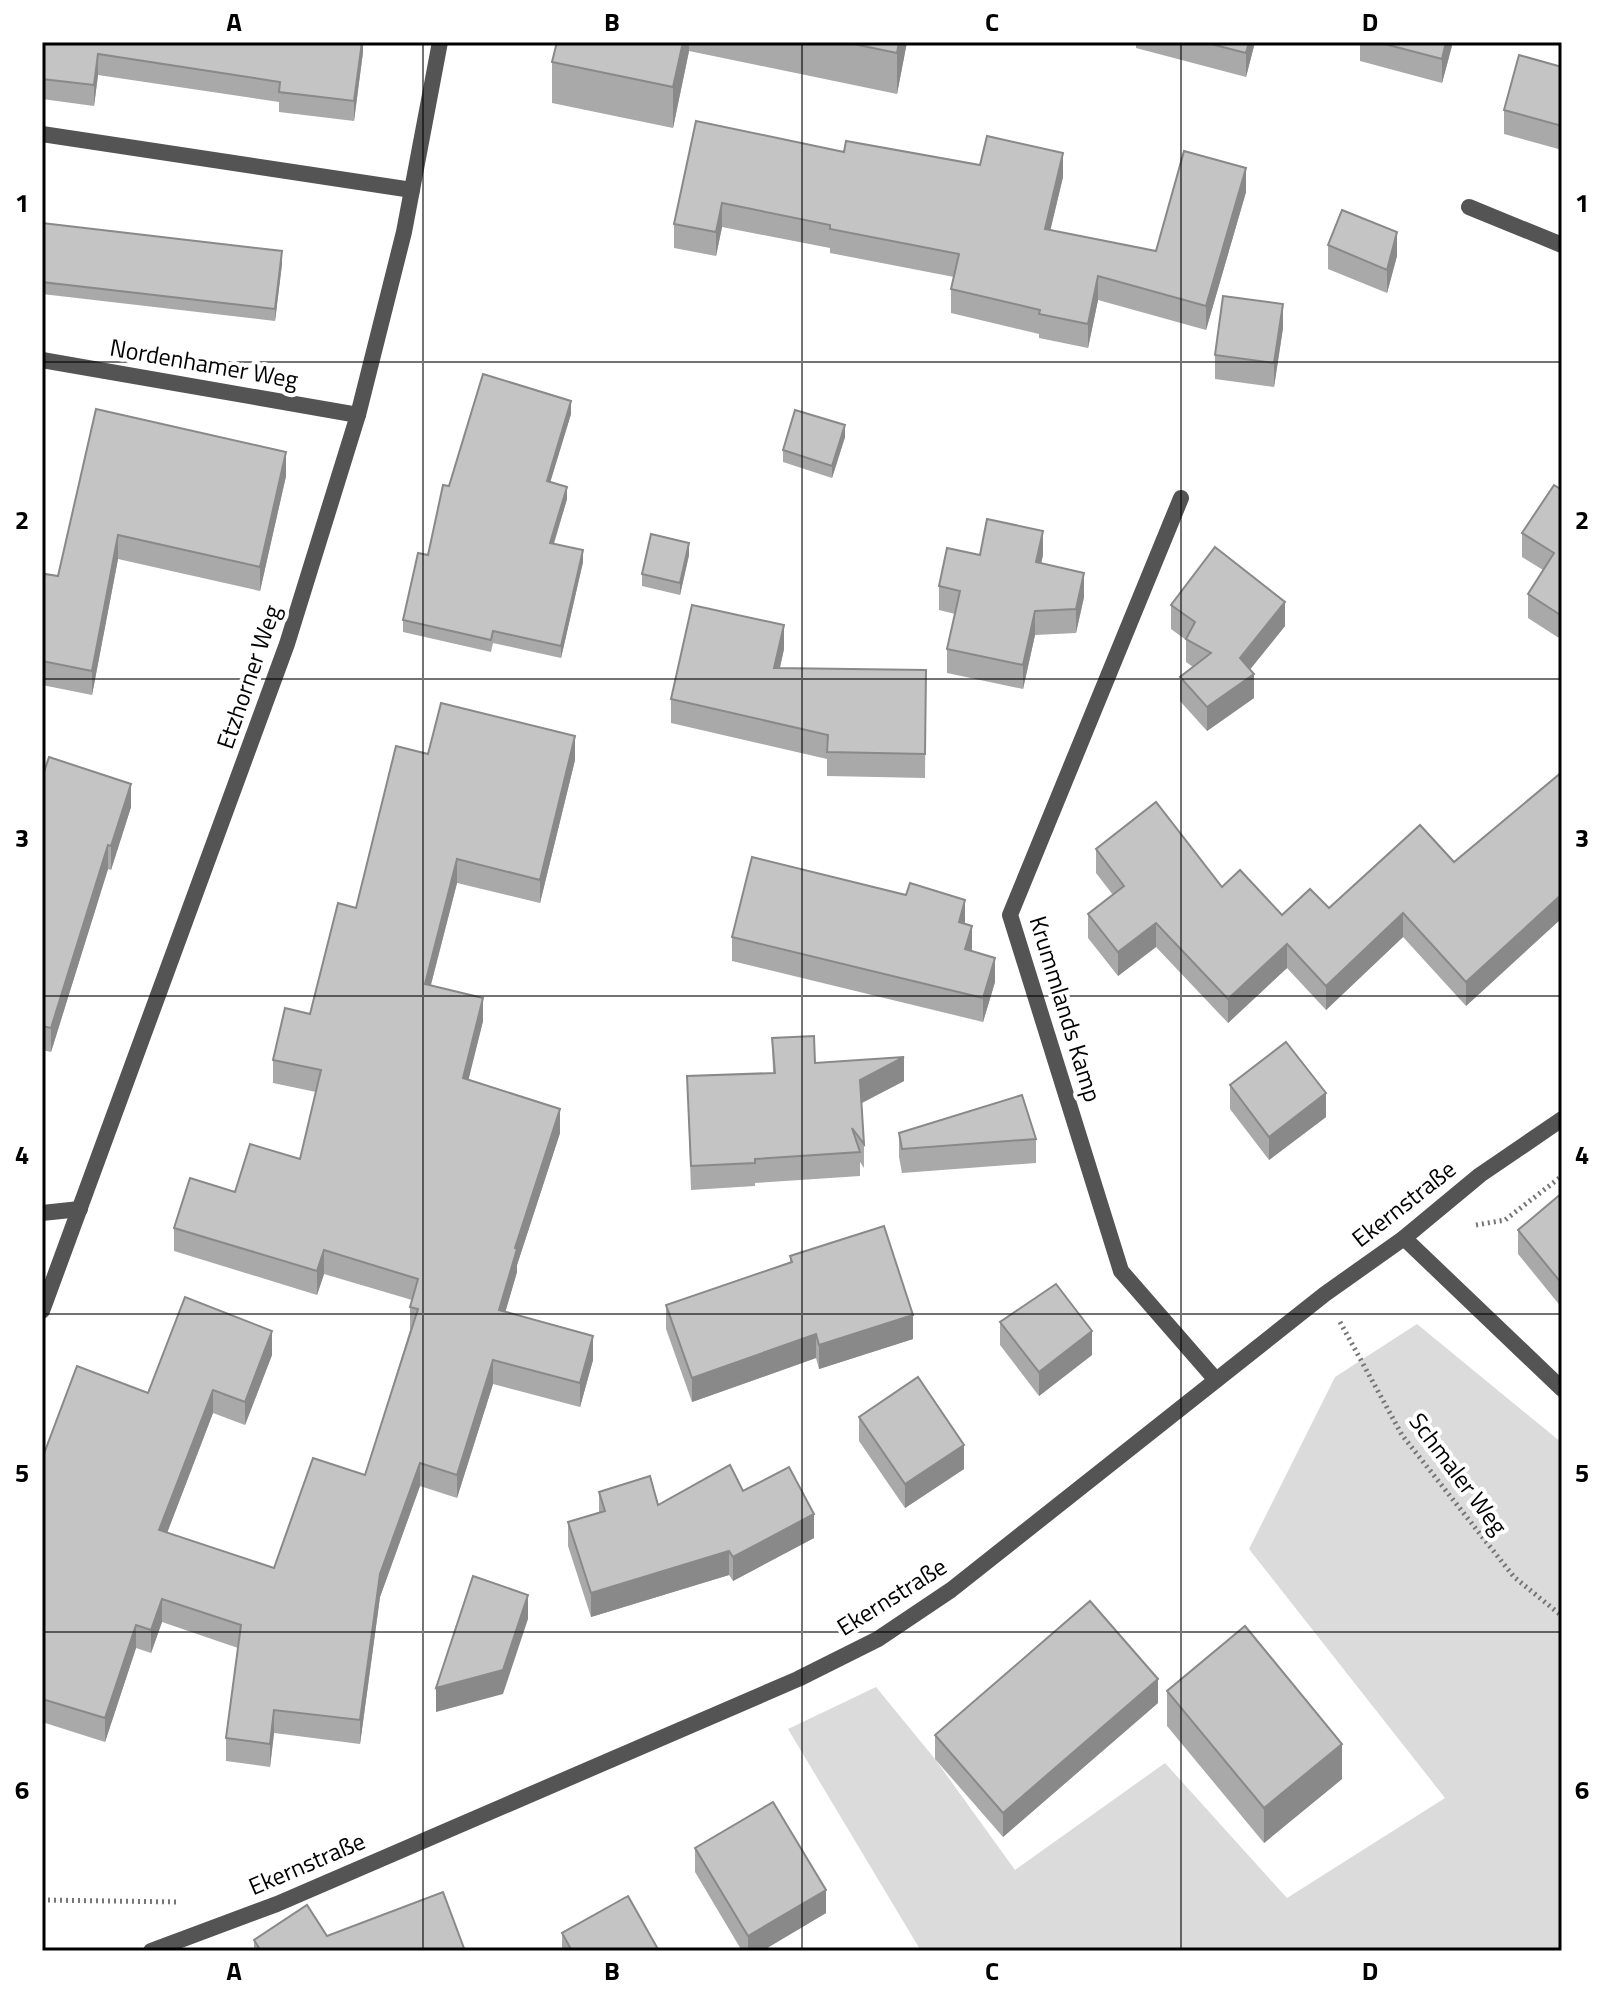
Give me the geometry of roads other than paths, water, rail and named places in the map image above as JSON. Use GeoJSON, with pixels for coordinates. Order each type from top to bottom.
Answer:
{"type":"FeatureCollection","features":[{"type":"Feature","properties":{"kind":"street","name":"Etzhorner Weg"},"geometry":{"type":"LineString","coordinates":[[42,1311],[287,644],[358,415],[412,190],[440,42]]}},
{"type":"Feature","properties":{"kind":"street"},"geometry":{"type":"LineString","coordinates":[[42,134],[412,190]]}},
{"type":"Feature","properties":{"kind":"street"},"geometry":{"type":"LineString","coordinates":[[1469,207],[1562,245]]}},
{"type":"Feature","properties":{"kind":"street","name":"Nordenhamer Weg"},"geometry":{"type":"LineString","coordinates":[[42,360],[358,415]]}},
{"type":"Feature","properties":{"kind":"street","name":"Krummlands Kamp"},"geometry":{"type":"LineString","coordinates":[[1181,498],[1010,915],[1121,1271],[1216,1380]]}},
{"type":"Feature","properties":{"kind":"street","name":"Ekernstraße"},"geometry":{"type":"LineString","coordinates":[[151,1951],[277,1904],[717,1711],[798,1679],[878,1639],[951,1590],[1325,1294],[1404,1238],[1480,1175],[1562,1119]]}},
{"type":"Feature","properties":{"kind":"street"},"geometry":{"type":"LineString","coordinates":[[42,1213],[80,1209]]}},
{"type":"Feature","properties":{"kind":"street"},"geometry":{"type":"LineString","coordinates":[[1404,1238],[1562,1389]]}}]}
